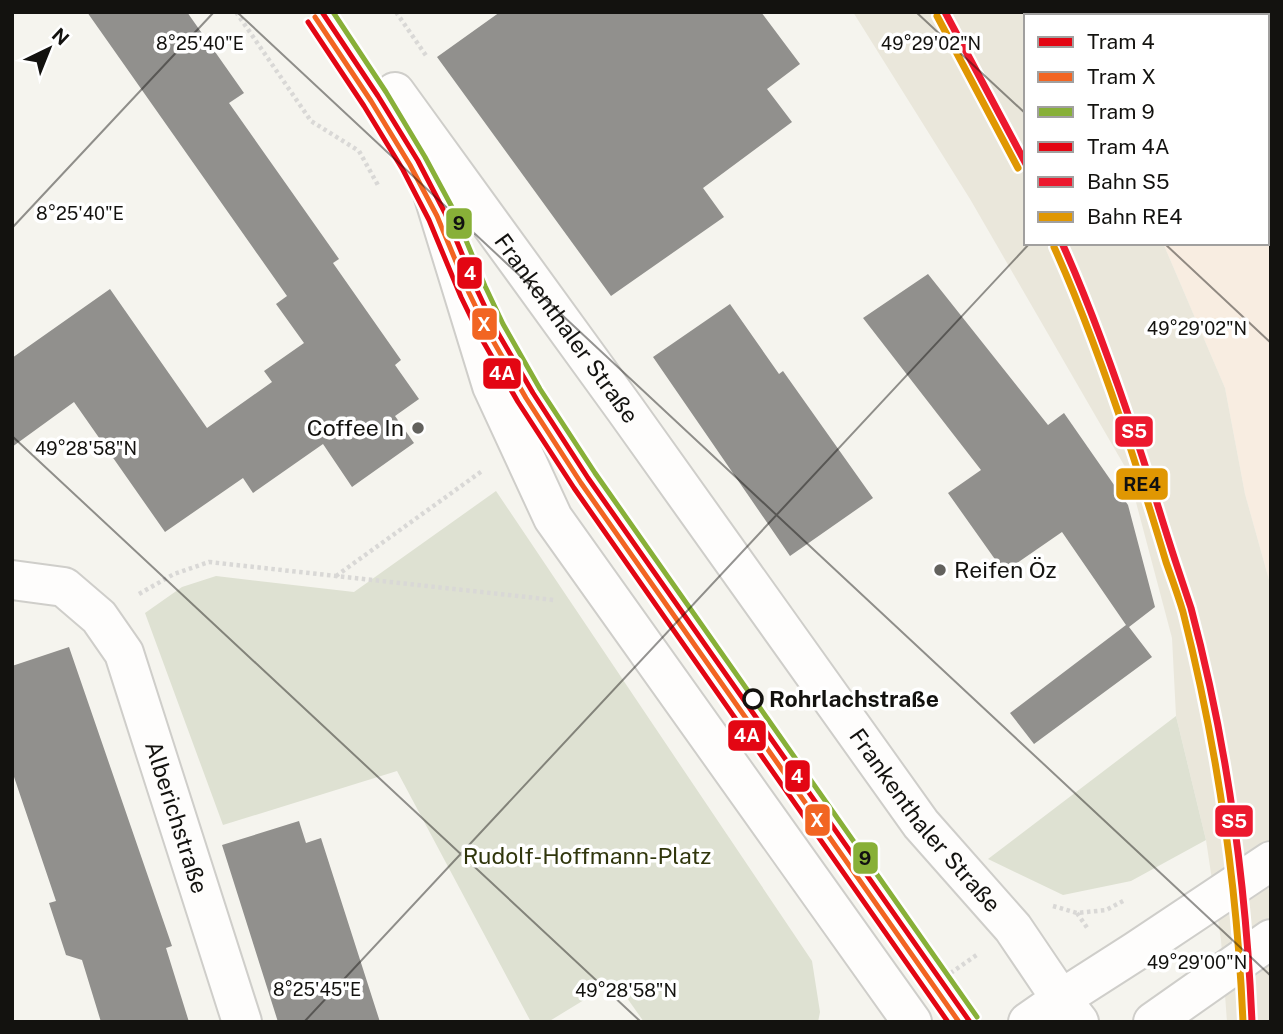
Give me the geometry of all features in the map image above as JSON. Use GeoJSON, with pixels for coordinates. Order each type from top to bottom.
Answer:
{"type":"FeatureCollection","features":[{"type":"Feature","properties":{"kind":"street","name":"Frankenthaler Straße"},"geometry":{"type":"LineString","coordinates":[[907,1015],[554,518],[492,386],[430,184],[395,92],[921,824],[1013,928],[1070,1010]]}},
{"type":"Feature","properties":{"kind":"street","name":"Alberichstraße"},"geometry":{"type":"LineString","coordinates":[[12,580],[64,587],[99,617],[124,653],[242,1022]]}},
{"type":"Feature","properties":{"kind":"street"},"geometry":{"type":"LineString","coordinates":[[1028,1022],[1070,1010],[1136,951],[1271,861]]}},
{"type":"Feature","properties":{"kind":"street"},"geometry":{"type":"LineString","coordinates":[[1153,1022],[1271,939]]}},
{"type":"Feature","properties":{"kind":"path"},"geometry":{"type":"LineString","coordinates":[[337,576],[491,464]]}},
{"type":"Feature","properties":{"kind":"path"},"geometry":{"type":"LineString","coordinates":[[99,617],[174,574],[209,562],[567,601]]}},
{"type":"Feature","properties":{"kind":"path"},"geometry":{"type":"LineString","coordinates":[[907,1015],[1046,904],[1077,913]]}},
{"type":"Feature","properties":{"kind":"shaded area"},"geometry":{"type":"Polygon","coordinates":[[[853,12],[1060,12],[1062,14],[1024,14],[1024,245],[1164,245],[1225,388],[1245,494],[1271,587],[1271,1022],[1227,1022],[1221,940],[1206,840],[1176,716],[1172,638],[1128,472],[970,199],[853,12]]]}},
{"type":"Feature","properties":{"kind":"shaded area"},"geometry":{"type":"Polygon","coordinates":[[[1060,12],[1271,12],[1271,587],[1245,494],[1225,388],[1164,245],[1269,245],[1269,14],[1060,12]]]}},
{"type":"Feature","properties":{"kind":"green space","name":"Rudolf-Hoffmann-Platz"},"geometry":{"type":"Polygon","coordinates":[[[496,491],[812,961],[820,1012],[818,1022],[644,1022],[615,981],[548,1022],[531,1022],[397,771],[223,825],[145,613],[182,587],[216,576],[354,592],[496,491]]]}},
{"type":"Feature","properties":{"kind":"green space"},"geometry":{"type":"Polygon","coordinates":[[[1176,716],[1206,840],[1131,881],[1063,895],[988,859],[1176,716]]]}},
{"type":"Feature","properties":{"kind":"building"},"geometry":{"type":"Polygon","coordinates":[[[87,12],[187,12],[244,93],[229,103],[339,259],[333,263],[401,360],[395,365],[419,399],[395,416],[414,443],[352,487],[323,444],[253,493],[243,478],[165,532],[74,402],[12,447],[12,358],[110,289],[207,428],[272,382],[264,371],[304,343],[276,304],[287,296],[87,12]]]}},
{"type":"Feature","properties":{"kind":"building"},"geometry":{"type":"Polygon","coordinates":[[[500,12],[761,12],[800,64],[767,89],[792,122],[703,188],[724,217],[611,296],[437,57],[500,12]]]}},
{"type":"Feature","properties":{"kind":"building"},"geometry":{"type":"Polygon","coordinates":[[[928,274],[1048,425],[1064,413],[1128,505],[1155,607],[1129,627],[1152,657],[1034,744],[1010,713],[1126,625],[1062,532],[1004,572],[948,493],[981,470],[863,318],[928,274]]]}},
{"type":"Feature","properties":{"kind":"building"},"geometry":{"type":"Polygon","coordinates":[[[730,304],[779,374],[783,371],[873,498],[790,556],[653,357],[730,304]]]}},
{"type":"Feature","properties":{"kind":"building"},"geometry":{"type":"Polygon","coordinates":[[[69,647],[172,946],[166,948],[189,1022],[101,1022],[82,960],[66,955],[49,903],[56,901],[12,771],[12,666],[69,647]]]}},
{"type":"Feature","properties":{"kind":"building"},"geometry":{"type":"Polygon","coordinates":[[[299,821],[306,843],[321,838],[380,1022],[278,1022],[222,845],[299,821]]]}},
{"type":"Feature","properties":{"kind":"tram line","name":"4"},"geometry":{"type":"LineString","coordinates":[[322,12],[418,161],[445,213],[495,328],[533,393],[588,478],[970,1022]]}},
{"type":"Feature","properties":{"kind":"tram line","name":"9"},"geometry":{"type":"LineString","coordinates":[[333,12],[425,157],[453,209],[503,324],[540,389],[595,473],[977,1017]]}},
{"type":"Feature","properties":{"kind":"tram line","name":"X"},"geometry":{"type":"LineString","coordinates":[[315,17],[410,165],[437,216],[488,332],[526,398],[581,483],[959,1022]]}},
{"type":"Feature","properties":{"kind":"tram line","name":"4A"},"geometry":{"type":"LineString","coordinates":[[308,22],[403,170],[429,220],[480,336],[518,402],[574,488],[948,1022]]}},
{"type":"Feature","properties":{"kind":"rail line","name":"S5"},"geometry":{"type":"LineString","coordinates":[[945,12],[1024,160]]}},
{"type":"Feature","properties":{"kind":"rail line","name":"RE4"},"geometry":{"type":"LineString","coordinates":[[937,16],[1018,168]]}},
{"type":"Feature","properties":{"kind":"rail line","name":"S5"},"geometry":{"type":"LineString","coordinates":[[1063,245],[1093,318],[1130,421],[1191,608],[1204,659],[1225,761],[1240,865],[1252,1022]]}},
{"type":"Feature","properties":{"kind":"rail line","name":"RE4"},"geometry":{"type":"LineString","coordinates":[[1054,247],[1104,373],[1183,612],[1206,713],[1224,816],[1236,919],[1243,1022]]}},
{"type":"Feature","properties":{"kind":"place","name":"Coffee In"},"geometry":{"type":"Point","coordinates":[418,428]}},
{"type":"Feature","properties":{"kind":"place","name":"Reifen Öz"},"geometry":{"type":"Point","coordinates":[940,570]}},
{"type":"Feature","properties":{"kind":"place","name":"Rohrlachstraße"},"geometry":{"type":"Point","coordinates":[753,699]}}]}
